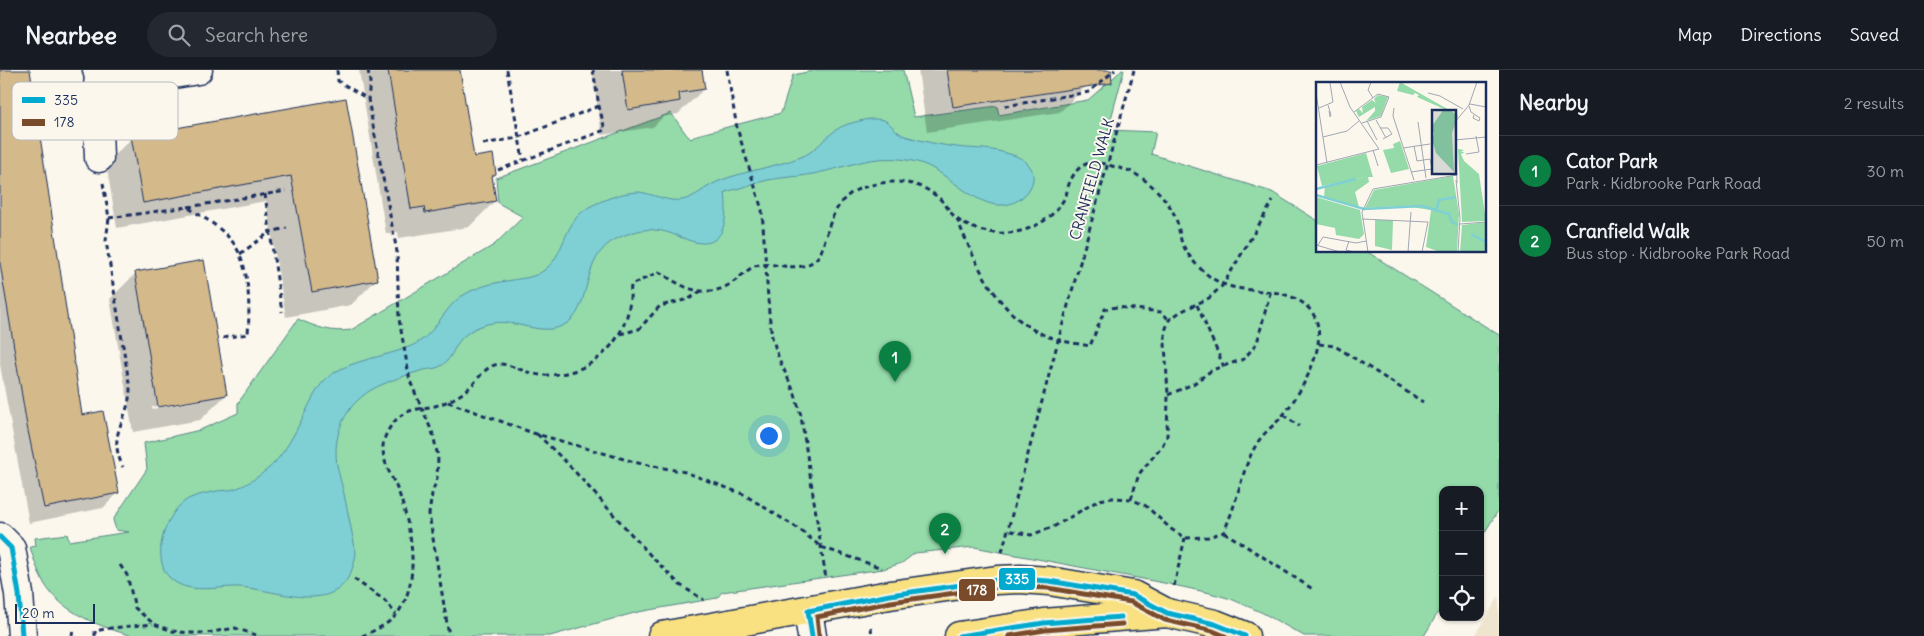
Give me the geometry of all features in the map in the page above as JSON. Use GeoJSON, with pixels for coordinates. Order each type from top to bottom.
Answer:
{"type":"FeatureCollection","features":[{"type":"Feature","properties":{"kind":"highway"},"geometry":{"type":"LineString","coordinates":[[662,636],[726,623],[810,623],[890,595],[997,580],[1020,579],[1170,600],[1215,624],[1245,636]]}},
{"type":"Feature","properties":{"kind":"highway"},"geometry":{"type":"LineString","coordinates":[[959,636],[1170,600]]}},
{"type":"Feature","properties":{"kind":"street"},"geometry":{"type":"LineString","coordinates":[[98,73],[111,82],[125,82],[198,70]]}},
{"type":"Feature","properties":{"kind":"street"},"geometry":{"type":"LineString","coordinates":[[98,140],[99,158]]}},
{"type":"Feature","properties":{"kind":"street"},"geometry":{"type":"LineString","coordinates":[[0,537],[11,548],[19,594],[22,636]]}},
{"type":"Feature","properties":{"kind":"path"},"geometry":{"type":"LineString","coordinates":[[337,70],[338,81],[368,99]]}},
{"type":"Feature","properties":{"kind":"path"},"geometry":{"type":"LineString","coordinates":[[368,70],[370,82],[368,99],[397,252],[399,319],[410,382],[433,434],[438,457],[437,478],[429,514],[449,636]]}},
{"type":"Feature","properties":{"kind":"path"},"geometry":{"type":"LineString","coordinates":[[506,70],[517,138],[523,160]]}},
{"type":"Feature","properties":{"kind":"path"},"geometry":{"type":"LineString","coordinates":[[498,170],[605,130],[593,70]]}},
{"type":"Feature","properties":{"kind":"path"},"geometry":{"type":"LineString","coordinates":[[726,70],[737,128],[758,196],[764,227],[765,265],[772,337],[779,359],[795,394],[801,416],[826,582]]}},
{"type":"Feature","properties":{"kind":"path"},"geometry":{"type":"LineString","coordinates":[[1005,106],[1089,92],[1115,70]]}},
{"type":"Feature","properties":{"kind":"path","name":"CRANFIELD WALK"},"geometry":{"type":"LineString","coordinates":[[1002,555],[1058,341],[1134,70]]}},
{"type":"Feature","properties":{"kind":"path"},"geometry":{"type":"LineString","coordinates":[[483,144],[517,138],[599,106]]}},
{"type":"Feature","properties":{"kind":"path"},"geometry":{"type":"LineString","coordinates":[[99,158],[109,218],[106,241],[130,389],[130,401],[119,425],[116,442],[117,455],[123,467]]}},
{"type":"Feature","properties":{"kind":"path"},"geometry":{"type":"LineString","coordinates":[[956,219],[989,233],[1006,234],[1023,231],[1039,225],[1054,213],[1065,198],[1076,170],[1086,163],[1099,162],[1107,164],[1129,170],[1139,176],[1167,202],[1174,213],[1182,242],[1188,254],[1207,275],[1223,285],[1286,296],[1298,300],[1308,308],[1315,320],[1319,344],[1303,386],[1283,415],[1258,441],[1246,465],[1235,504],[1224,532]]}},
{"type":"Feature","properties":{"kind":"path"},"geometry":{"type":"LineString","coordinates":[[362,636],[388,622],[396,614],[404,602],[410,586],[412,565],[406,518],[400,495],[385,462],[383,448],[386,434],[392,424],[401,416],[421,408],[448,402],[472,385],[491,366],[501,364],[539,375],[556,375],[586,367],[597,360],[609,348],[619,334],[626,318],[631,285],[659,272],[680,284],[702,291],[719,290],[731,284],[752,267],[765,265],[800,267],[810,264],[818,257],[832,217],[839,204],[859,188],[895,180],[928,190],[942,201],[956,219],[979,269],[999,300],[1022,323],[1040,334],[1058,341],[1090,346],[1105,309],[1117,307],[1162,312],[1169,320]]}},
{"type":"Feature","properties":{"kind":"path"},"geometry":{"type":"LineString","coordinates":[[109,218],[286,191]]}},
{"type":"Feature","properties":{"kind":"path"},"geometry":{"type":"LineString","coordinates":[[265,194],[282,312]]}},
{"type":"Feature","properties":{"kind":"path"},"geometry":{"type":"LineString","coordinates":[[1131,499],[1139,474],[1162,446],[1167,436],[1168,389],[1165,331],[1169,320],[1180,312],[1209,298],[1223,285],[1273,201]]}},
{"type":"Feature","properties":{"kind":"path"},"geometry":{"type":"LineString","coordinates":[[187,207],[216,226],[232,241],[240,254],[248,292],[248,334],[222,338]]}},
{"type":"Feature","properties":{"kind":"path"},"geometry":{"type":"LineString","coordinates":[[240,254],[270,232],[287,228]]}},
{"type":"Feature","properties":{"kind":"path"},"geometry":{"type":"LineString","coordinates":[[619,334],[639,329],[660,306],[689,299],[702,291]]}},
{"type":"Feature","properties":{"kind":"path"},"geometry":{"type":"LineString","coordinates":[[1168,395],[1193,384],[1212,370],[1244,359],[1257,343],[1270,293]]}},
{"type":"Feature","properties":{"kind":"path"},"geometry":{"type":"LineString","coordinates":[[1197,305],[1224,367]]}},
{"type":"Feature","properties":{"kind":"path"},"geometry":{"type":"LineString","coordinates":[[1319,344],[1335,346],[1423,402]]}},
{"type":"Feature","properties":{"kind":"path"},"geometry":{"type":"LineString","coordinates":[[448,402],[536,434],[638,463],[685,472],[742,494],[799,528],[821,547],[890,571]]}},
{"type":"Feature","properties":{"kind":"path"},"geometry":{"type":"LineString","coordinates":[[1283,415],[1299,426]]}},
{"type":"Feature","properties":{"kind":"path"},"geometry":{"type":"LineString","coordinates":[[536,434],[568,463],[651,556],[680,585],[711,604]]}},
{"type":"Feature","properties":{"kind":"path"},"geometry":{"type":"LineString","coordinates":[[1007,530],[1031,535],[1055,526],[1099,500],[1112,498],[1131,499],[1146,506],[1170,529],[1185,538],[1197,539],[1224,532],[1314,590]]}},
{"type":"Feature","properties":{"kind":"path"},"geometry":{"type":"LineString","coordinates":[[1170,600],[1185,538]]}},
{"type":"Feature","properties":{"kind":"path"},"geometry":{"type":"LineString","coordinates":[[120,565],[127,575],[135,608],[154,624],[172,631],[191,633],[207,633],[235,628],[259,636]]}},
{"type":"Feature","properties":{"kind":"path"},"geometry":{"type":"LineString","coordinates":[[354,579],[384,600],[396,614]]}},
{"type":"Feature","properties":{"kind":"path"},"geometry":{"type":"LineString","coordinates":[[95,634],[111,628],[154,624]]}},
{"type":"Feature","properties":{"kind":"path"},"geometry":{"type":"LineString","coordinates":[[72,636],[73,628]]}},
{"type":"Feature","properties":{"kind":"shaded area"},"geometry":{"type":"Polygon","coordinates":[[[1499,596],[1499,636],[1475,636],[1499,596]]]}},
{"type":"Feature","properties":{"kind":"green space"},"geometry":{"type":"Polygon","coordinates":[[[817,70],[903,70],[914,117],[997,106],[999,115],[1088,100],[1124,70],[1108,130],[1156,132],[1151,154],[1272,192],[1316,220],[1316,252],[1368,252],[1499,335],[1499,509],[1484,533],[1484,486],[1439,486],[1439,611],[1424,636],[1304,636],[1263,613],[1231,599],[1210,593],[974,547],[915,553],[902,563],[883,569],[722,592],[717,598],[638,612],[550,636],[133,636],[96,623],[71,610],[51,593],[44,583],[30,547],[36,546],[35,538],[67,534],[69,541],[129,532],[116,530],[113,520],[147,469],[144,443],[200,430],[238,413],[238,403],[298,319],[324,329],[337,331],[351,330],[494,245],[523,217],[498,203],[496,178],[671,113],[691,139],[697,135],[781,113],[793,75],[817,70]]]}},
{"type":"Feature","properties":{"kind":"water"},"geometry":{"type":"Polygon","coordinates":[[[869,119],[884,120],[902,135],[917,140],[962,148],[997,151],[1020,158],[1031,168],[1033,175],[1030,189],[1019,200],[1012,203],[1004,205],[993,204],[971,195],[928,166],[902,159],[876,159],[813,174],[768,180],[725,192],[725,221],[718,237],[711,242],[691,241],[664,232],[651,230],[636,231],[618,238],[605,247],[597,258],[579,309],[572,319],[562,326],[554,329],[545,329],[501,322],[480,327],[462,338],[456,345],[450,358],[437,368],[424,370],[381,385],[362,396],[354,404],[339,431],[336,453],[356,553],[350,574],[340,588],[327,595],[311,597],[240,587],[203,589],[176,583],[166,574],[161,558],[162,539],[169,521],[180,505],[198,495],[231,490],[242,486],[271,466],[290,442],[319,388],[327,378],[336,372],[346,366],[395,352],[417,343],[425,338],[454,302],[469,292],[491,284],[527,278],[540,273],[556,257],[569,228],[583,211],[595,204],[633,192],[645,193],[670,200],[683,200],[719,181],[806,155],[840,127],[869,119]]]}},
{"type":"Feature","properties":{"kind":"building"},"geometry":{"type":"Polygon","coordinates":[[[0,70],[30,70],[32,82],[12,82],[12,140],[41,140],[82,415],[103,411],[119,493],[44,508],[27,426],[0,263],[0,70]]]}},
{"type":"Feature","properties":{"kind":"building"},"geometry":{"type":"Polygon","coordinates":[[[388,70],[460,70],[474,157],[493,154],[496,174],[492,176],[496,201],[425,213],[424,207],[411,209],[388,70]]]}},
{"type":"Feature","properties":{"kind":"building"},"geometry":{"type":"Polygon","coordinates":[[[622,70],[702,70],[705,89],[679,93],[680,101],[628,110],[622,70]]]}},
{"type":"Feature","properties":{"kind":"building"},"geometry":{"type":"Polygon","coordinates":[[[947,70],[1111,70],[1112,83],[953,107],[947,70]]]}},
{"type":"Feature","properties":{"kind":"building"},"geometry":{"type":"Polygon","coordinates":[[[346,98],[378,280],[312,292],[291,176],[143,203],[132,140],[178,140],[178,128],[346,98]]]}},
{"type":"Feature","properties":{"kind":"building"},"geometry":{"type":"Polygon","coordinates":[[[204,260],[227,395],[158,407],[135,272],[204,260]]]}},
{"type":"Feature","properties":{"kind":"transit line","name":"335"},"geometry":{"type":"LineString","coordinates":[[0,537],[11,548],[19,594],[22,636]]}},
{"type":"Feature","properties":{"kind":"transit line","name":"335"},"geometry":{"type":"LineString","coordinates":[[812,636],[808,611],[890,595],[997,580],[1020,579],[1049,581],[1133,595],[1167,613],[1215,624],[1245,636]]}},
{"type":"Feature","properties":{"kind":"transit line","name":"178"},"geometry":{"type":"LineString","coordinates":[[819,635],[817,617],[891,602],[998,587],[1020,587],[1048,588],[1131,602],[1165,620],[1213,631],[1225,636]]}},
{"type":"Feature","properties":{"kind":"transit line","name":"335"},"geometry":{"type":"LineString","coordinates":[[959,636],[1044,623],[1121,617]]}},
{"type":"Feature","properties":{"kind":"transit line","name":"178"},"geometry":{"type":"LineString","coordinates":[[1009,636],[1045,630],[1122,624]]}},
{"type":"Feature","properties":{"kind":"place","name":"Cator Park"},"geometry":{"type":"Point","coordinates":[895,382]}},
{"type":"Feature","properties":{"kind":"place","name":"Cranfield Walk"},"geometry":{"type":"Point","coordinates":[945,554]}}]}
